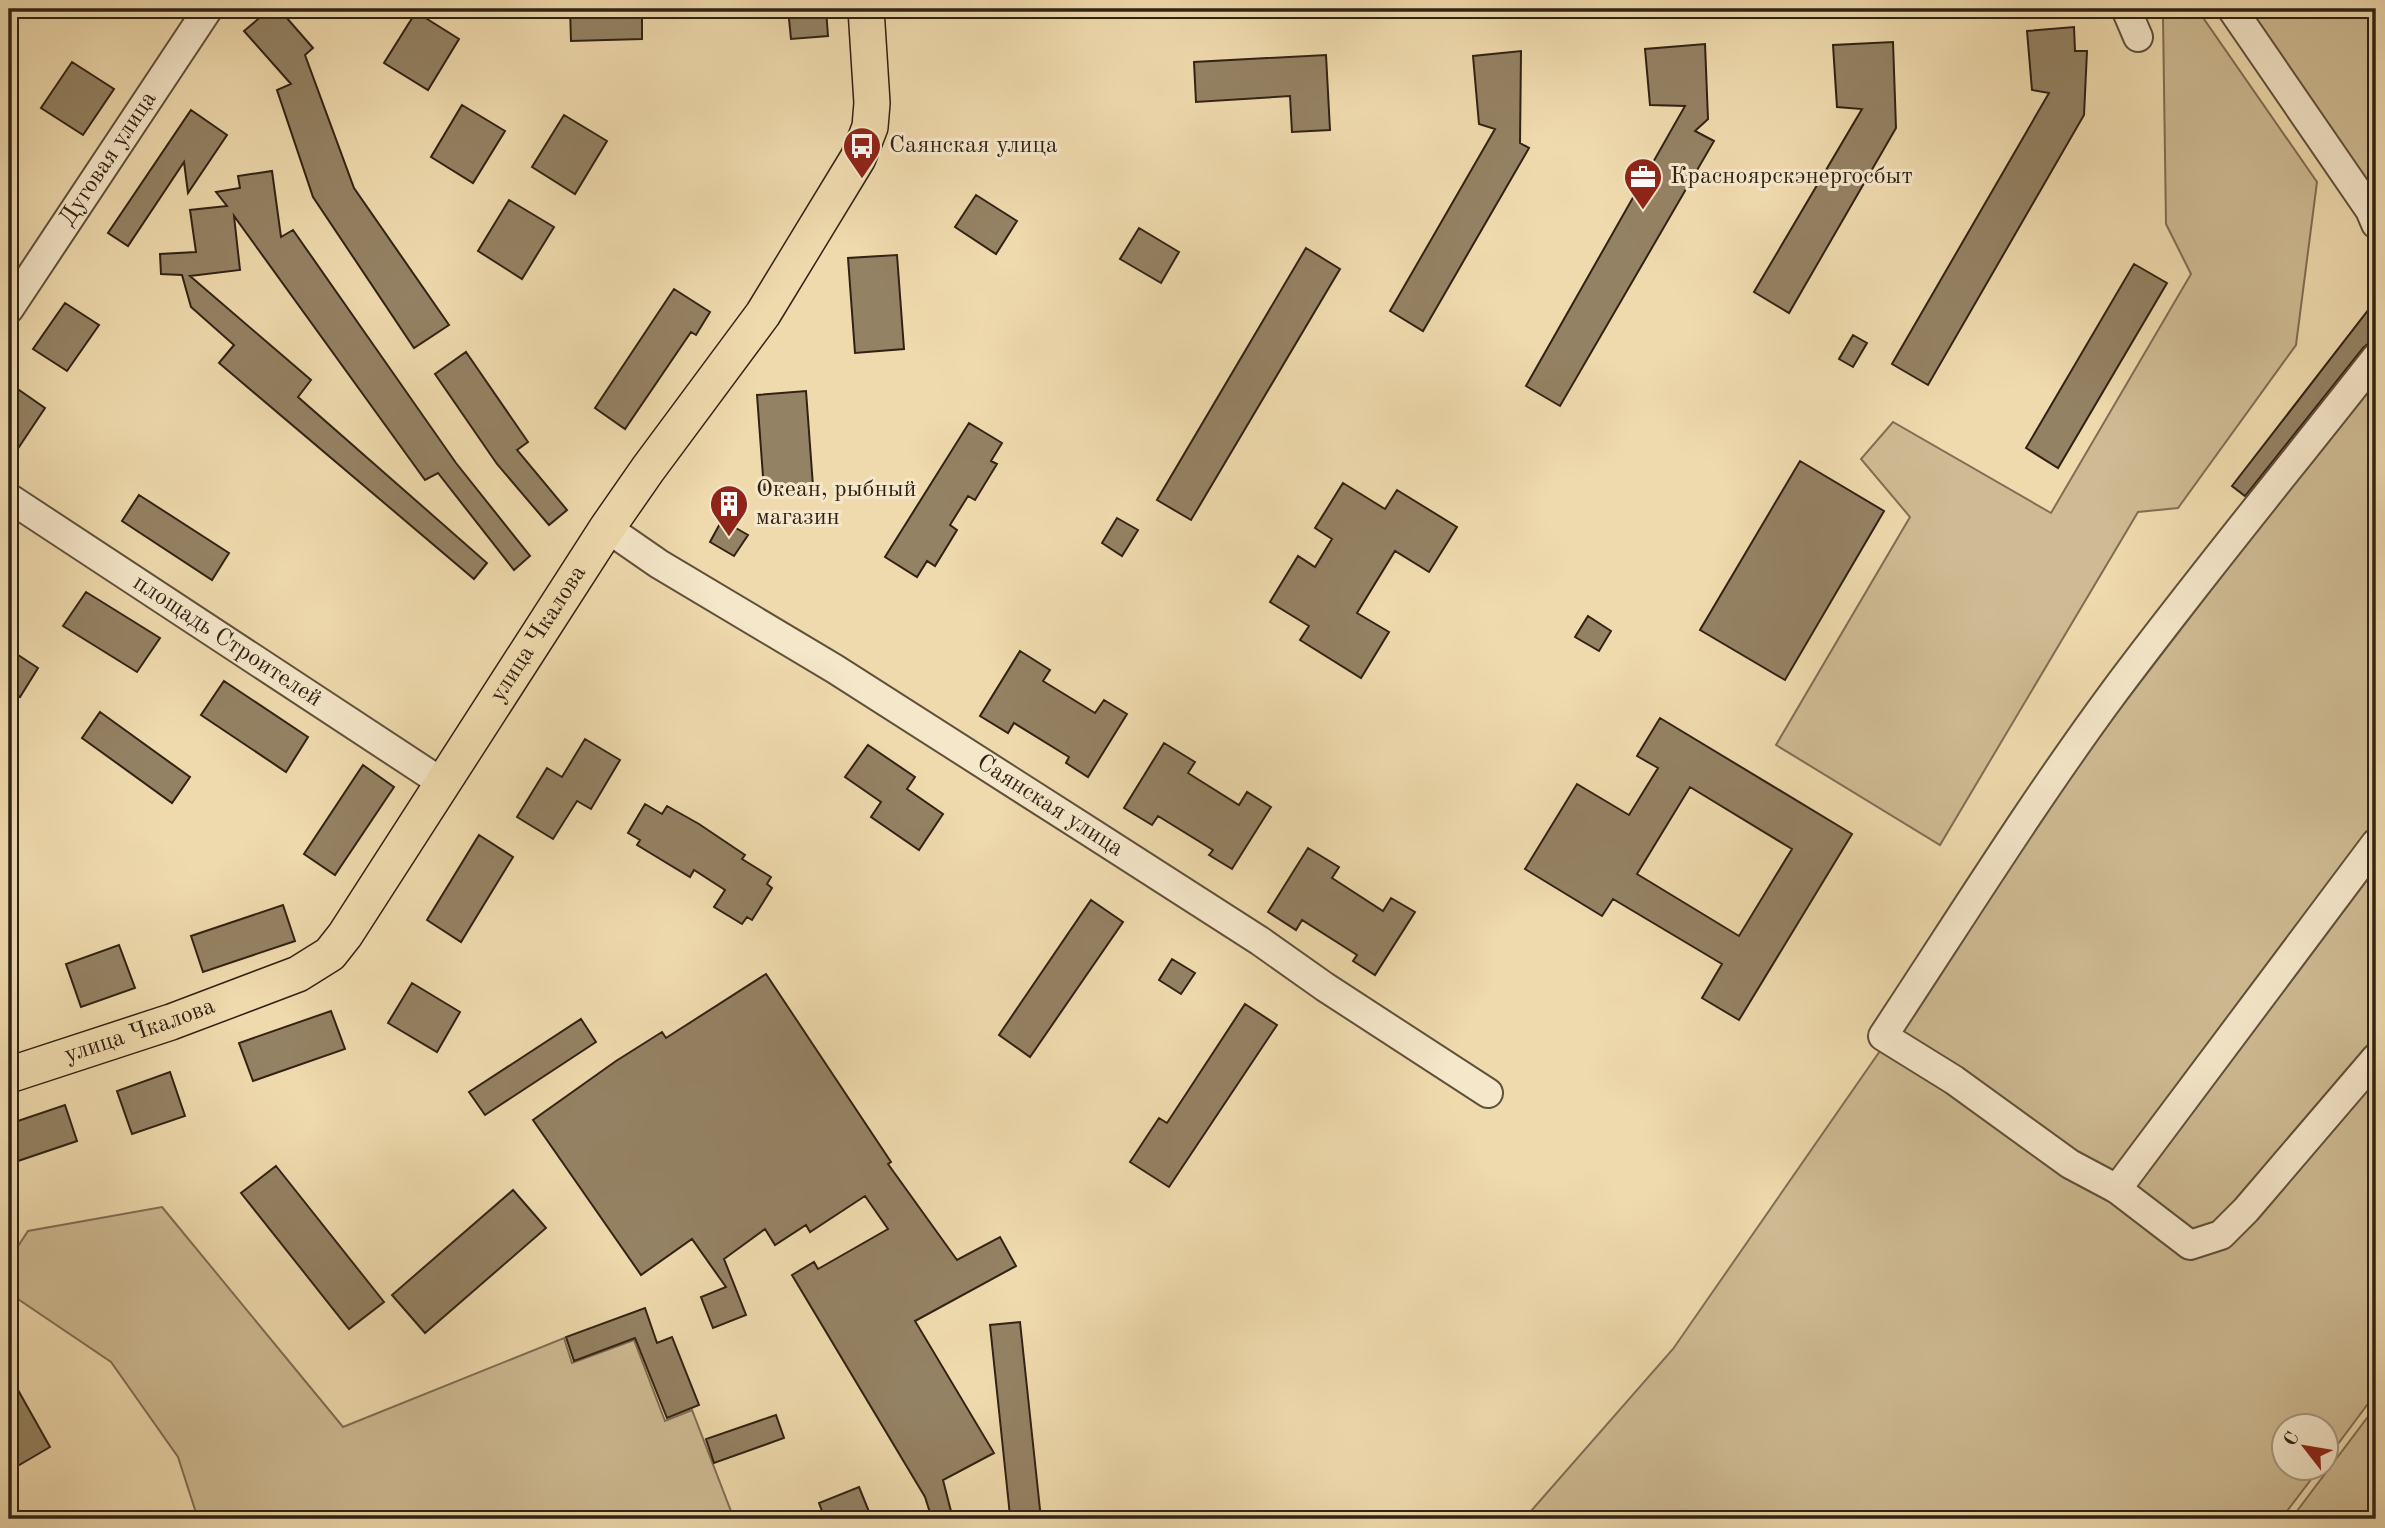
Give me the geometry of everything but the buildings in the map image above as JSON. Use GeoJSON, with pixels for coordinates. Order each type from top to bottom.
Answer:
{"type":"FeatureCollection","features":[{"type":"Feature","properties":{"kind":"main road","name":"улица Чкалова"},"geometry":{"type":"LineString","coordinates":[[9,1075],[171,1022],[286,979],[315,965],[330,954],[444,784],[607,528],[763,314],[858,158],[870,127],[872,103],[866,9]]}},
{"type":"Feature","properties":{"kind":"street","name":"Дуговая улица"},"geometry":{"type":"LineString","coordinates":[[9,309],[208,9]]}},
{"type":"Feature","properties":{"kind":"street"},"geometry":{"type":"LineString","coordinates":[[2126,9],[2138,37]]}},
{"type":"Feature","properties":{"kind":"street"},"geometry":{"type":"LineString","coordinates":[[2232,9],[2374,215]]}},
{"type":"Feature","properties":{"kind":"street"},"geometry":{"type":"LineString","coordinates":[[2376,358],[2113,695],[2042,795],[1883,1036],[1954,1080],[2070,1164],[2118,1189],[2190,1245],[2221,1235],[2246,1210],[2376,1058]]}},
{"type":"Feature","properties":{"kind":"street","name":"площадь Строителей"},"geometry":{"type":"LineString","coordinates":[[9,498],[444,784]]}},
{"type":"Feature","properties":{"kind":"street","name":"Саянская улица"},"geometry":{"type":"LineString","coordinates":[[607,528],[659,564],[835,669],[1087,830],[1488,1093]]}},
{"type":"Feature","properties":{"kind":"street"},"geometry":{"type":"LineString","coordinates":[[2118,1189],[2376,843]]}},
{"type":"Feature","properties":{"kind":"shaded area"},"geometry":{"type":"Polygon","coordinates":[[[2158,9],[2197,9],[2317,182],[2296,345],[2178,508],[2138,512],[1940,845],[1776,745],[1910,517],[1861,459],[1893,422],[2051,513],[2191,274],[2166,224],[2163,18],[2158,9]]]}},
{"type":"Feature","properties":{"kind":"shaded area"},"geometry":{"type":"Polygon","coordinates":[[[2238,9],[2376,9],[2376,191],[2238,9]]]}},
{"type":"Feature","properties":{"kind":"shaded area"},"geometry":{"type":"Polygon","coordinates":[[[2376,375],[2376,1393],[2340,1441],[2340,1412],[2270,1412],[2270,1482],[2309,1482],[2281,1519],[1524,1519],[1673,1349],[2096,740],[2376,375]]]}},
{"type":"Feature","properties":{"kind":"shaded area"},"geometry":{"type":"Polygon","coordinates":[[[162,1207],[343,1427],[564,1338],[572,1363],[634,1340],[665,1421],[692,1410],[734,1519],[198,1519],[178,1457],[111,1362],[9,1293],[9,1260],[28,1231],[162,1207]]]}},
{"type":"Feature","properties":{"kind":"shaded area"},"geometry":{"type":"Polygon","coordinates":[[[2376,1406],[2376,1519],[2291,1519],[2319,1482],[2340,1482],[2340,1454],[2376,1406]]]}},
{"type":"Feature","properties":{"kind":"place","name":"Саянская улица"},"geometry":{"type":"Point","coordinates":[862,180]}},
{"type":"Feature","properties":{"kind":"place","name":"Красноярскэнергосбыт"},"geometry":{"type":"Point","coordinates":[1643,211]}},
{"type":"Feature","properties":{"kind":"place","name":"Океан, рыбный магазин"},"geometry":{"type":"Point","coordinates":[729,538]}}]}
